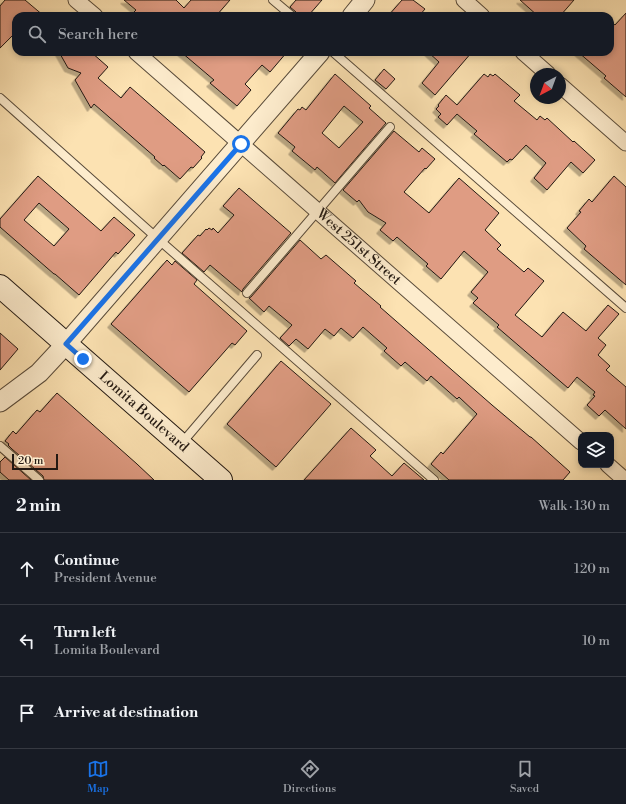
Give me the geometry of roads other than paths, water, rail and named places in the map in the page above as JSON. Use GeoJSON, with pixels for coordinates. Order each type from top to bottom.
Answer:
{"type":"FeatureCollection","features":[{"type":"Feature","properties":{"kind":"main road","name":"Lomita Boulevard"},"geometry":{"type":"LineString","coordinates":[[2,288],[221,480]]}},
{"type":"Feature","properties":{"kind":"street"},"geometry":{"type":"LineString","coordinates":[[76,0],[90,12]]}},
{"type":"Feature","properties":{"kind":"street"},"geometry":{"type":"LineString","coordinates":[[355,12],[365,0]]}},
{"type":"Feature","properties":{"kind":"street"},"geometry":{"type":"LineString","coordinates":[[464,0],[478,12]]}},
{"type":"Feature","properties":{"kind":"street","name":"West 251st Street"},"geometry":{"type":"LineString","coordinates":[[141,56],[578,439]]}},
{"type":"Feature","properties":{"kind":"street"},"geometry":{"type":"LineString","coordinates":[[0,402],[39,373],[66,344],[317,56]]}},
{"type":"Feature","properties":{"kind":"street"},"geometry":{"type":"LineString","coordinates":[[528,56],[541,68]]}},
{"type":"Feature","properties":{"kind":"street"},"geometry":{"type":"LineString","coordinates":[[566,90],[626,143]]}},
{"type":"Feature","properties":{"kind":"street"},"geometry":{"type":"LineString","coordinates":[[611,468],[625,480]]}},
{"type":"Feature","properties":{"kind":"lane"},"geometry":{"type":"LineString","coordinates":[[273,0],[287,12]]}},
{"type":"Feature","properties":{"kind":"lane"},"geometry":{"type":"LineString","coordinates":[[338,56],[626,308]]}},
{"type":"Feature","properties":{"kind":"lane"},"geometry":{"type":"LineString","coordinates":[[0,98],[158,239],[434,480]]}},
{"type":"Feature","properties":{"kind":"lane"},"geometry":{"type":"LineString","coordinates":[[247,293],[390,127]]}},
{"type":"Feature","properties":{"kind":"lane"},"geometry":{"type":"LineString","coordinates":[[181,445],[257,355]]}},
{"type":"Feature","properties":{"kind":"lane"},"geometry":{"type":"LineString","coordinates":[[0,446],[39,480]]}}]}
